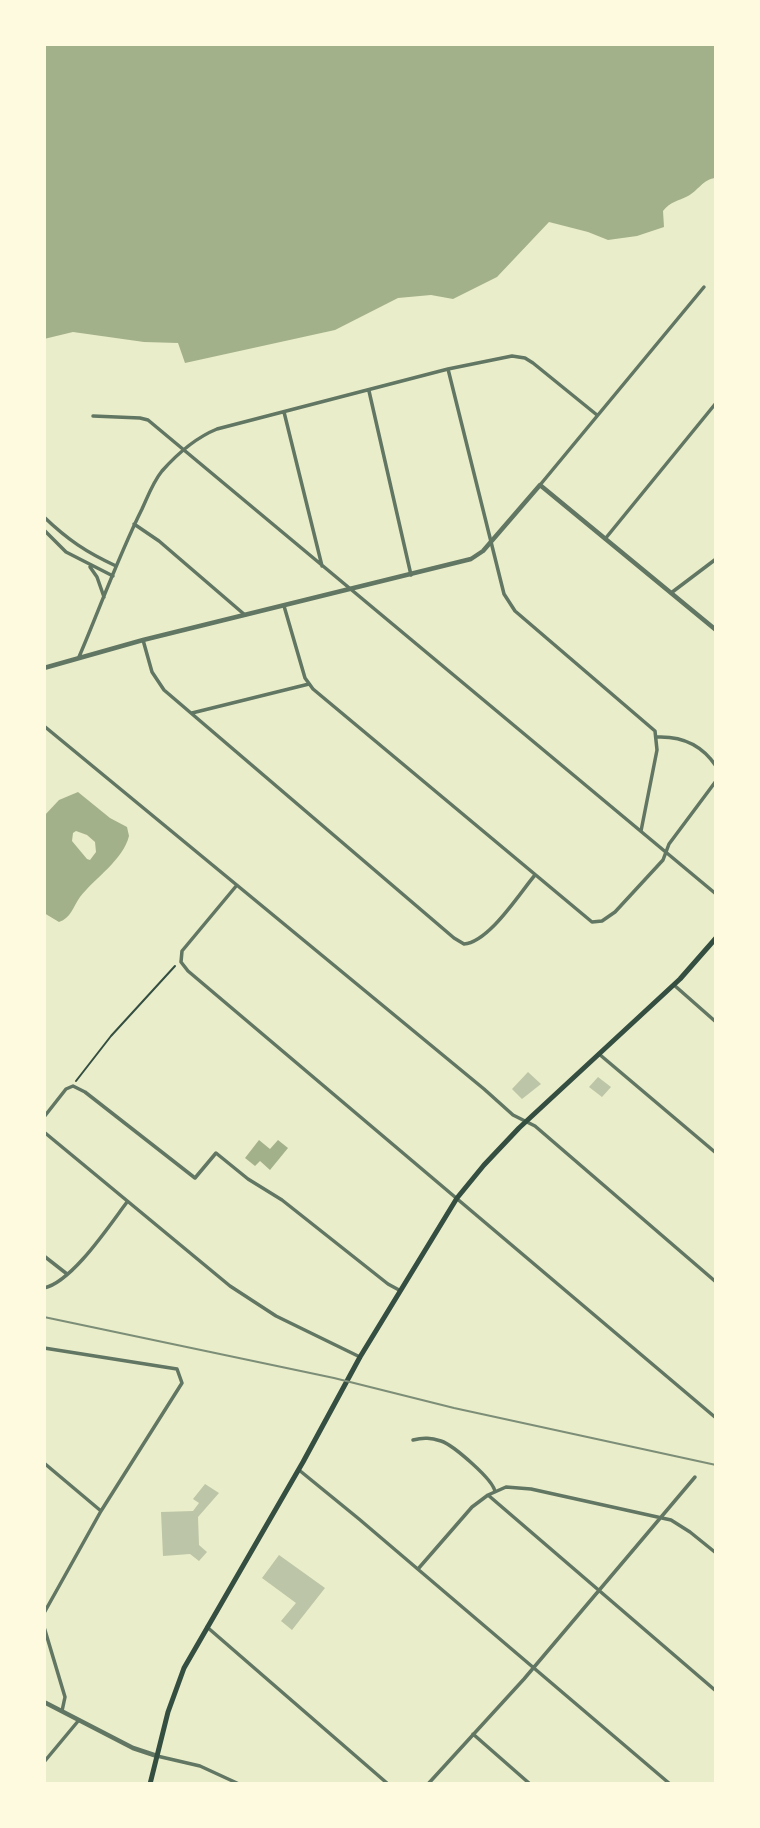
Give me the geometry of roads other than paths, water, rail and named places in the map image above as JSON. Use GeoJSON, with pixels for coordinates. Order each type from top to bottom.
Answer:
{"type":"FeatureCollection","features":[{"type":"Feature","properties":{"kind":"main road"},"geometry":{"type":"LineString","coordinates":[[150,1784],[181,1675],[360,1357],[456,1200],[489,1159],[526,1121],[680,979],[716,938]]}},
{"type":"Feature","properties":{"kind":"street"},"geometry":{"type":"LineString","coordinates":[[44,668],[144,640],[471,559],[491,541],[540,485],[704,286]]}},
{"type":"Feature","properties":{"kind":"street"},"geometry":{"type":"LineString","coordinates":[[78,659],[134,524],[161,473],[182,450],[200,436],[217,429],[448,369],[512,356],[525,358],[597,415]]}},
{"type":"Feature","properties":{"kind":"street"},"geometry":{"type":"LineString","coordinates":[[448,369],[504,594],[514,611],[655,731],[657,750],[640,831]]}},
{"type":"Feature","properties":{"kind":"street"},"geometry":{"type":"LineString","coordinates":[[369,391],[411,575]]}},
{"type":"Feature","properties":{"kind":"street"},"geometry":{"type":"LineString","coordinates":[[605,539],[716,404]]}},
{"type":"Feature","properties":{"kind":"street"},"geometry":{"type":"LineString","coordinates":[[284,412],[323,568]]}},
{"type":"Feature","properties":{"kind":"street"},"geometry":{"type":"LineString","coordinates":[[93,416],[148,420],[716,894]]}},
{"type":"Feature","properties":{"kind":"street"},"geometry":{"type":"LineString","coordinates":[[540,485],[716,629]]}},
{"type":"Feature","properties":{"kind":"street"},"geometry":{"type":"LineString","coordinates":[[44,517],[65,538],[116,566]]}},
{"type":"Feature","properties":{"kind":"street"},"geometry":{"type":"LineString","coordinates":[[134,524],[159,541],[245,615]]}},
{"type":"Feature","properties":{"kind":"street"},"geometry":{"type":"LineString","coordinates":[[44,530],[66,552],[113,576]]}},
{"type":"Feature","properties":{"kind":"street"},"geometry":{"type":"LineString","coordinates":[[671,594],[716,559]]}},
{"type":"Feature","properties":{"kind":"street"},"geometry":{"type":"LineString","coordinates":[[89,565],[104,597]]}},
{"type":"Feature","properties":{"kind":"street"},"geometry":{"type":"LineString","coordinates":[[284,606],[309,684],[586,919],[597,923],[615,912],[663,860],[669,844],[716,781]]}},
{"type":"Feature","properties":{"kind":"street"},"geometry":{"type":"LineString","coordinates":[[144,640],[158,682],[454,938],[464,944],[478,941],[535,875]]}},
{"type":"Feature","properties":{"kind":"street"},"geometry":{"type":"LineString","coordinates":[[191,713],[309,684]]}},
{"type":"Feature","properties":{"kind":"street"},"geometry":{"type":"LineString","coordinates":[[44,726],[513,1115],[535,1126],[716,1282]]}},
{"type":"Feature","properties":{"kind":"street"},"geometry":{"type":"LineString","coordinates":[[657,737],[674,736],[687,740],[716,766]]}},
{"type":"Feature","properties":{"kind":"street"},"geometry":{"type":"LineString","coordinates":[[237,885],[184,949],[181,960],[184,967],[716,1418]]}},
{"type":"Feature","properties":{"kind":"street"},"geometry":{"type":"LineString","coordinates":[[672,984],[716,1022]]}},
{"type":"Feature","properties":{"kind":"street"},"geometry":{"type":"LineString","coordinates":[[600,1054],[716,1153]]}},
{"type":"Feature","properties":{"kind":"street"},"geometry":{"type":"LineString","coordinates":[[44,1117],[66,1089],[73,1086],[85,1092],[195,1178],[216,1153],[399,1290]]}},
{"type":"Feature","properties":{"kind":"street"},"geometry":{"type":"LineString","coordinates":[[44,1132],[230,1286],[276,1316],[360,1357]]}},
{"type":"Feature","properties":{"kind":"street"},"geometry":{"type":"LineString","coordinates":[[44,1288],[48,1288],[80,1262],[127,1202]]}},
{"type":"Feature","properties":{"kind":"street"},"geometry":{"type":"LineString","coordinates":[[44,1256],[67,1274]]}},
{"type":"Feature","properties":{"kind":"street"},"geometry":{"type":"LineString","coordinates":[[44,1348],[177,1369],[181,1375],[181,1383],[101,1510],[44,1613]]}},
{"type":"Feature","properties":{"kind":"street"},"geometry":{"type":"LineString","coordinates":[[413,1440],[425,1437],[445,1442],[491,1481],[495,1492]]}},
{"type":"Feature","properties":{"kind":"street"},"geometry":{"type":"LineString","coordinates":[[44,1463],[101,1510]]}},
{"type":"Feature","properties":{"kind":"street"},"geometry":{"type":"LineString","coordinates":[[297,1469],[308,1475],[670,1784]]}},
{"type":"Feature","properties":{"kind":"street"},"geometry":{"type":"LineString","coordinates":[[428,1784],[533,1668],[695,1478]]}},
{"type":"Feature","properties":{"kind":"street"},"geometry":{"type":"LineString","coordinates":[[418,1569],[472,1507],[488,1495],[506,1487],[531,1489],[676,1522],[716,1553]]}},
{"type":"Feature","properties":{"kind":"street"},"geometry":{"type":"LineString","coordinates":[[488,1495],[716,1691]]}},
{"type":"Feature","properties":{"kind":"street"},"geometry":{"type":"LineString","coordinates":[[44,1627],[65,1698],[62,1712]]}},
{"type":"Feature","properties":{"kind":"street"},"geometry":{"type":"LineString","coordinates":[[207,1627],[388,1784]]}},
{"type":"Feature","properties":{"kind":"street"},"geometry":{"type":"LineString","coordinates":[[44,1702],[138,1750],[200,1766],[239,1784]]}},
{"type":"Feature","properties":{"kind":"street"},"geometry":{"type":"LineString","coordinates":[[44,1762],[79,1720]]}},
{"type":"Feature","properties":{"kind":"street"},"geometry":{"type":"LineString","coordinates":[[473,1734],[530,1784]]}},
{"type":"Feature","properties":{"kind":"tram line"},"geometry":{"type":"LineString","coordinates":[[44,1317],[334,1378],[454,1408],[716,1465]]}}]}
